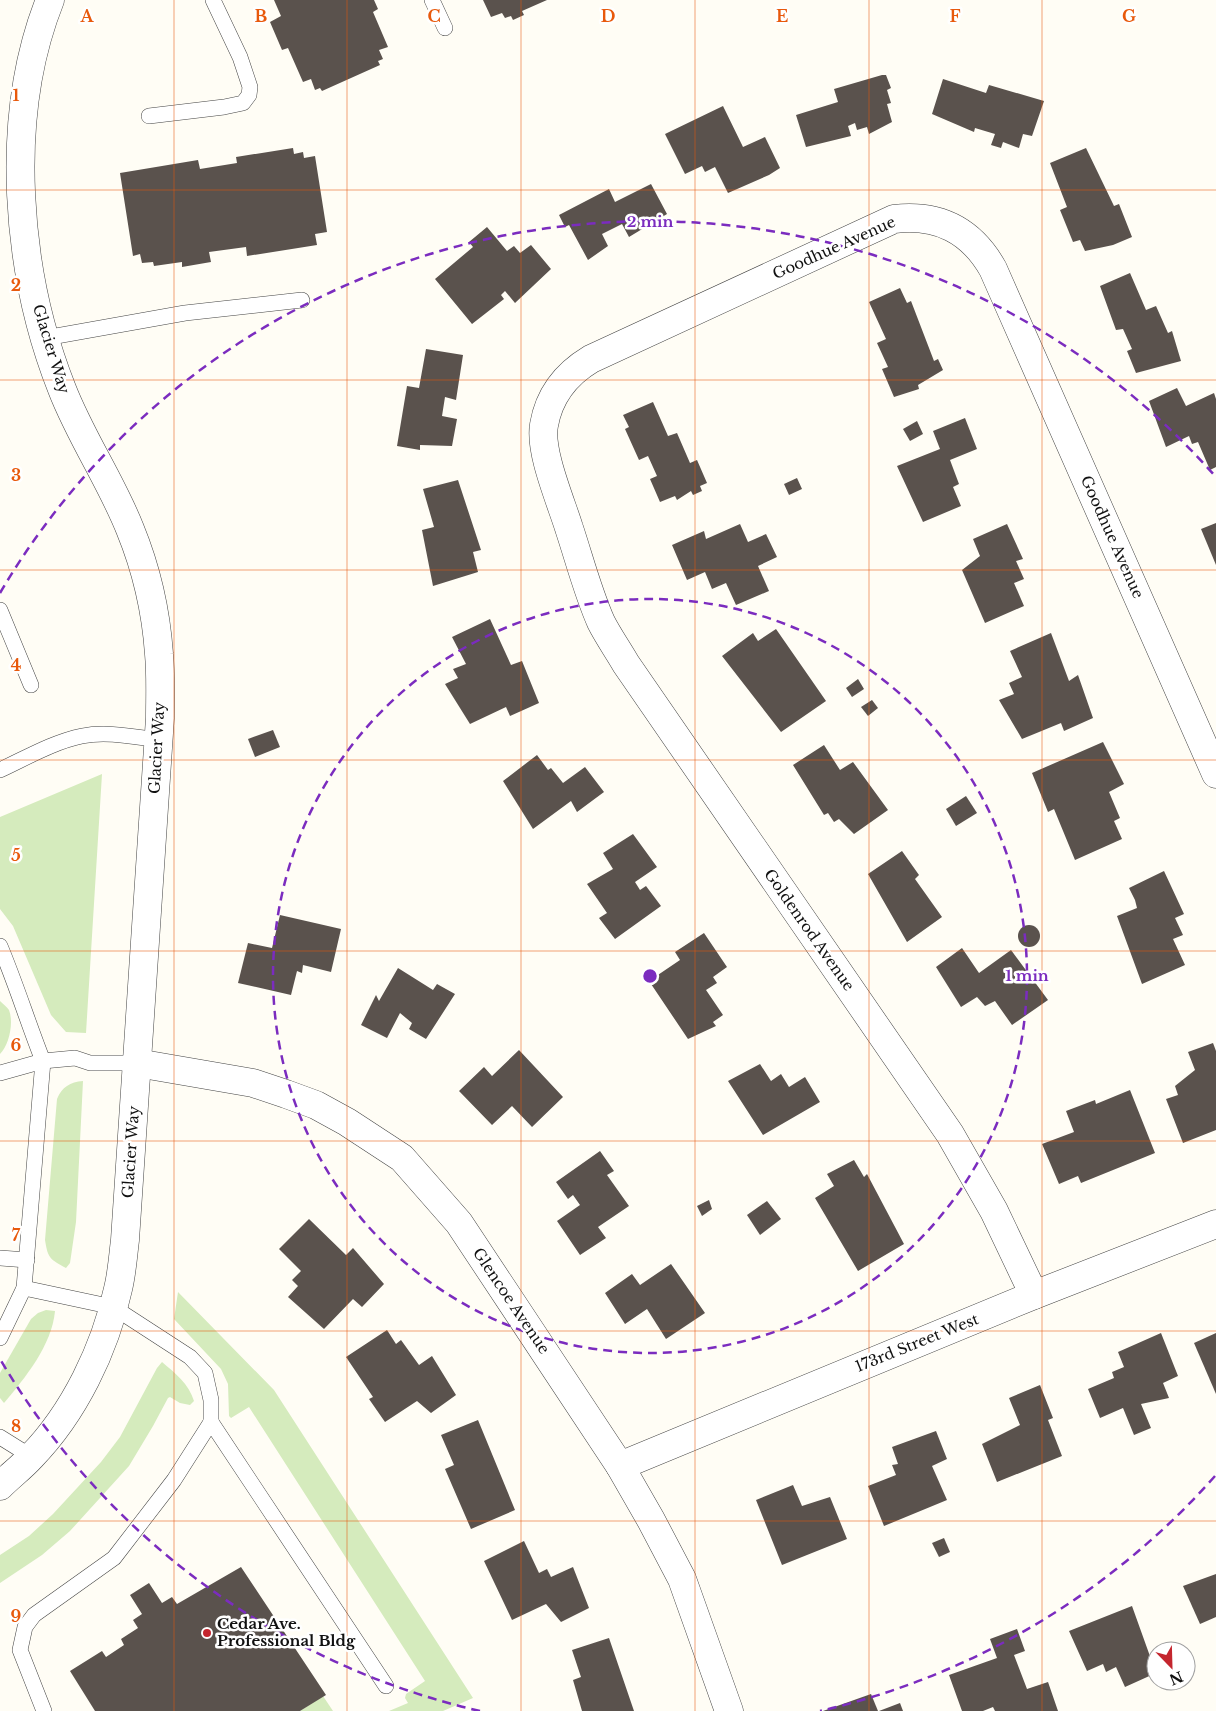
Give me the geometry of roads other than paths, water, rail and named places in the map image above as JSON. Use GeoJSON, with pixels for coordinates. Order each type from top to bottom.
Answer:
{"type":"FeatureCollection","features":[{"type":"Feature","properties":{"kind":"street","name":"Glacier Way"},"geometry":{"type":"LineString","coordinates":[[0,1486],[32,1457],[62,1418],[88,1376],[105,1336],[118,1289],[125,1240],[159,740],[160,654],[149,589],[141,559],[130,528],[73,416],[62,388],[45,338],[24,238],[21,178],[24,115],[33,55],[50,0]]}},
{"type":"Feature","properties":{"kind":"street","name":"Goodhue Avenue"},"geometry":{"type":"LineString","coordinates":[[581,566],[546,457],[543,427],[552,400],[559,387],[578,367],[591,359],[894,219],[911,217],[945,223],[974,242],[985,254],[993,269],[1216,774]]}},
{"type":"Feature","properties":{"kind":"street","name":"Goldenrod Avenue"},"geometry":{"type":"LineString","coordinates":[[581,566],[601,622],[626,664],[950,1134],[994,1211],[1034,1295]]}},
{"type":"Feature","properties":{"kind":"street","name":"Glencoe Avenue"},"geometry":{"type":"LineString","coordinates":[[137,1063],[253,1083],[286,1094],[316,1105],[348,1122],[402,1158],[459,1223],[620,1466],[682,1579],[729,1711]]}},
{"type":"Feature","properties":{"kind":"street","name":"173rd Street West"},"geometry":{"type":"LineString","coordinates":[[620,1466],[1034,1295],[1216,1224]]}},
{"type":"Feature","properties":{"kind":"lane"},"geometry":{"type":"LineString","coordinates":[[150,116],[243,103],[249,94],[250,86],[240,58],[212,0]]}},
{"type":"Feature","properties":{"kind":"lane"},"geometry":{"type":"LineString","coordinates":[[432,0],[444,28]]}},
{"type":"Feature","properties":{"kind":"lane"},"geometry":{"type":"LineString","coordinates":[[45,338],[185,313],[302,300]]}},
{"type":"Feature","properties":{"kind":"lane"},"geometry":{"type":"LineString","coordinates":[[0,610],[31,685]]}},
{"type":"Feature","properties":{"kind":"lane"},"geometry":{"type":"LineString","coordinates":[[0,770],[58,743],[82,736],[104,734],[159,740]]}},
{"type":"Feature","properties":{"kind":"lane"},"geometry":{"type":"LineString","coordinates":[[0,946],[14,978],[43,1061],[24,1288],[0,1338]]}},
{"type":"Feature","properties":{"kind":"lane"},"geometry":{"type":"LineString","coordinates":[[0,1073],[43,1061],[75,1058],[90,1062],[137,1063]]}},
{"type":"Feature","properties":{"kind":"lane"},"geometry":{"type":"LineString","coordinates":[[0,1258],[27,1260]]}},
{"type":"Feature","properties":{"kind":"lane"},"geometry":{"type":"LineString","coordinates":[[24,1288],[113,1307],[190,1357],[205,1374],[211,1400],[211,1422],[174,1480],[114,1558],[34,1615],[25,1627],[20,1650],[44,1711]]}},
{"type":"Feature","properties":{"kind":"lane"},"geometry":{"type":"LineString","coordinates":[[211,1422],[386,1686]]}},
{"type":"Feature","properties":{"kind":"lane"},"geometry":{"type":"LineString","coordinates":[[0,1437],[32,1457]]}},
{"type":"Feature","properties":{"kind":"place","name":"Cedar Ave. Professional Bldg"},"geometry":{"type":"Point","coordinates":[207,1633]}}]}
